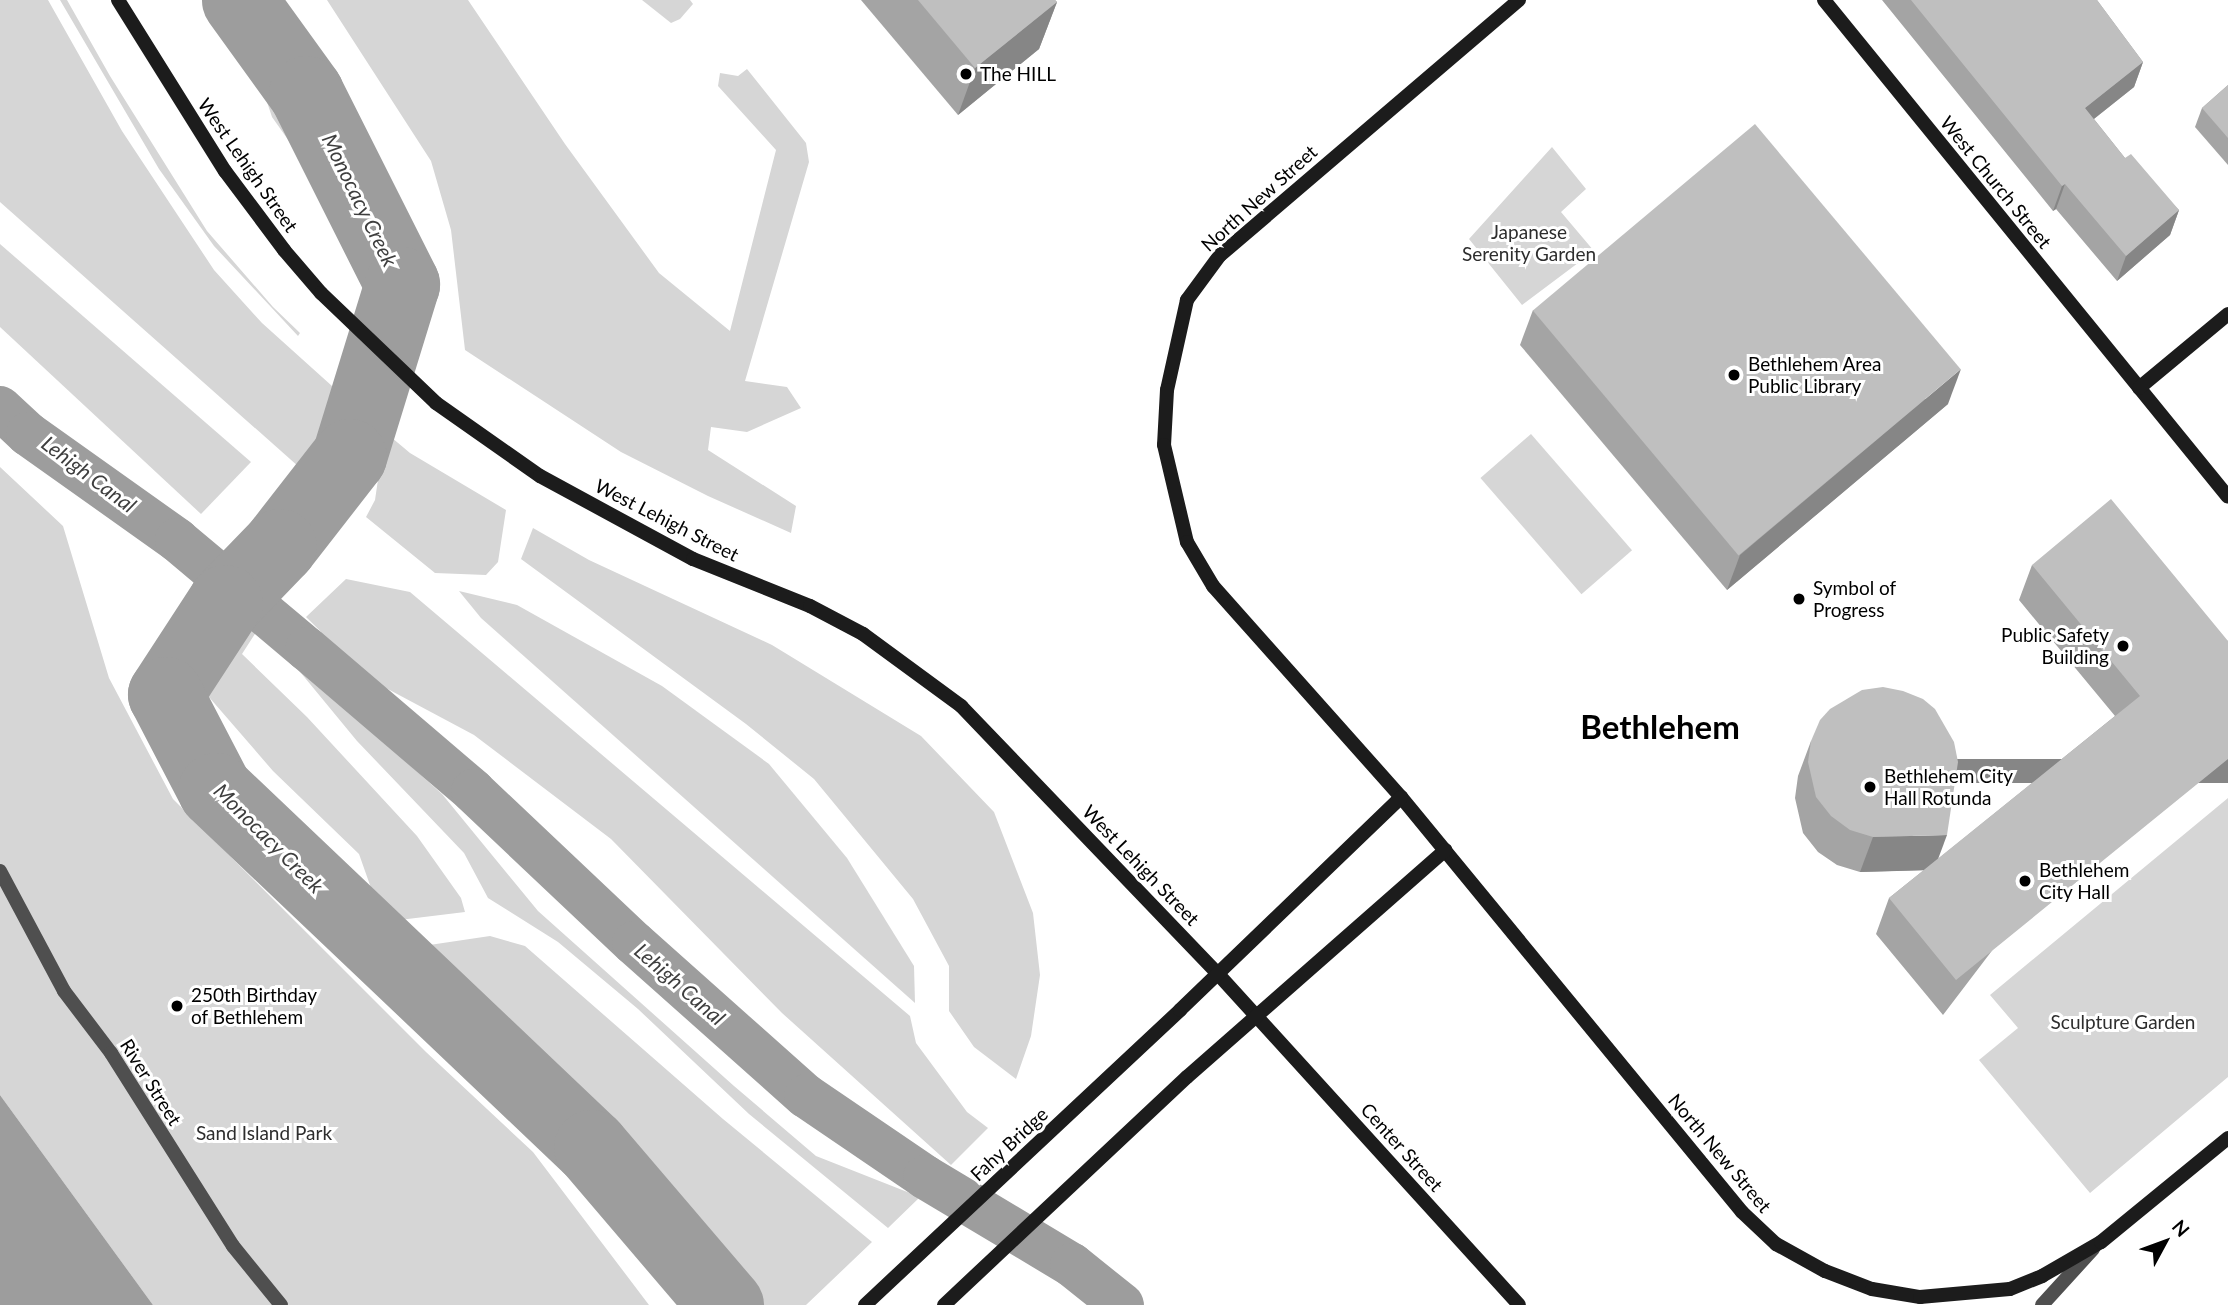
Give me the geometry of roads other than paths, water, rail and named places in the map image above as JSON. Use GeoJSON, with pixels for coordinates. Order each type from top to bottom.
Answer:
{"type":"FeatureCollection","features":[{"type":"Feature","properties":{"kind":"main road","name":"West Lehigh Street"},"geometry":{"type":"LineString","coordinates":[[118,0],[225,171],[321,293],[436,403],[540,476],[681,552],[810,606],[863,634],[961,706],[1256,1016]]}},
{"type":"Feature","properties":{"kind":"main road","name":"North New Street"},"geometry":{"type":"LineString","coordinates":[[1519,0],[1220,255],[1186,300],[1167,390],[1164,445],[1187,542],[1213,586],[1401,797],[1742,1212],[1776,1244],[1825,1271],[1872,1289],[1920,1297],[2010,1289],[2042,1276],[2101,1242],[2228,1138]]}},
{"type":"Feature","properties":{"kind":"main road","name":"West Church Street"},"geometry":{"type":"LineString","coordinates":[[1825,0],[2228,497]]}},
{"type":"Feature","properties":{"kind":"main road"},"geometry":{"type":"LineString","coordinates":[[2139,387],[2228,314]]}},
{"type":"Feature","properties":{"kind":"main road"},"geometry":{"type":"LineString","coordinates":[[1218,974],[1401,797]]}},
{"type":"Feature","properties":{"kind":"main road"},"geometry":{"type":"LineString","coordinates":[[944,1305],[1218,1050],[1445,850]]}},
{"type":"Feature","properties":{"kind":"main road","name":"Fahy Bridge"},"geometry":{"type":"LineString","coordinates":[[864,1305],[1218,974]]}},
{"type":"Feature","properties":{"kind":"main road","name":"Center Street"},"geometry":{"type":"LineString","coordinates":[[1256,1016],[1519,1305]]}},
{"type":"Feature","properties":{"kind":"street","name":"River Street"},"geometry":{"type":"LineString","coordinates":[[0,871],[64,991],[111,1052],[233,1246],[281,1305]]}},
{"type":"Feature","properties":{"kind":"street"},"geometry":{"type":"LineString","coordinates":[[2042,1305],[2101,1242]]}},
{"type":"Feature","properties":{"kind":"waterway","name":"Monocacy Creek"},"geometry":{"type":"LineString","coordinates":[[239,0],[306,93],[402,284],[349,456],[279,546],[225,602],[165,694],[215,790],[591,1147],[726,1305]]}},
{"type":"Feature","properties":{"kind":"waterway","name":"Lehigh Canal"},"geometry":{"type":"LineString","coordinates":[[0,408],[28,434],[177,540],[307,649],[473,791],[634,943],[806,1096],[925,1177],[1072,1265],[1122,1305]]}},
{"type":"Feature","properties":{"kind":"place","name":"The HILL"},"geometry":{"type":"Point","coordinates":[966,74]}},
{"type":"Feature","properties":{"kind":"place","name":"Bethlehem Area Public Library"},"geometry":{"type":"Point","coordinates":[1734,375]}},
{"type":"Feature","properties":{"kind":"place","name":"Symbol of Progress"},"geometry":{"type":"Point","coordinates":[1799,599]}},
{"type":"Feature","properties":{"kind":"place","name":"Public Safety Building"},"geometry":{"type":"Point","coordinates":[2123,646]}},
{"type":"Feature","properties":{"kind":"place","name":"Bethlehem City Hall Rotunda"},"geometry":{"type":"Point","coordinates":[1870,787]}},
{"type":"Feature","properties":{"kind":"place","name":"Bethlehem City Hall"},"geometry":{"type":"Point","coordinates":[2025,881]}},
{"type":"Feature","properties":{"kind":"place","name":"250th Birthday of Bethlehem"},"geometry":{"type":"Point","coordinates":[177,1006]}},
{"type":"Feature","properties":{"kind":"district","name":"Bethlehem"},"geometry":{"type":"Point","coordinates":[1660,727]}},
{"type":"Feature","properties":{"kind":"park label","name":"Japanese Serenity Garden"},"geometry":{"type":"Point","coordinates":[1529,243]}},
{"type":"Feature","properties":{"kind":"park label","name":"Sculpture Garden"},"geometry":{"type":"Point","coordinates":[2123,1022]}},
{"type":"Feature","properties":{"kind":"park label","name":"Sand Island Park"},"geometry":{"type":"Point","coordinates":[264,1133]}}]}
